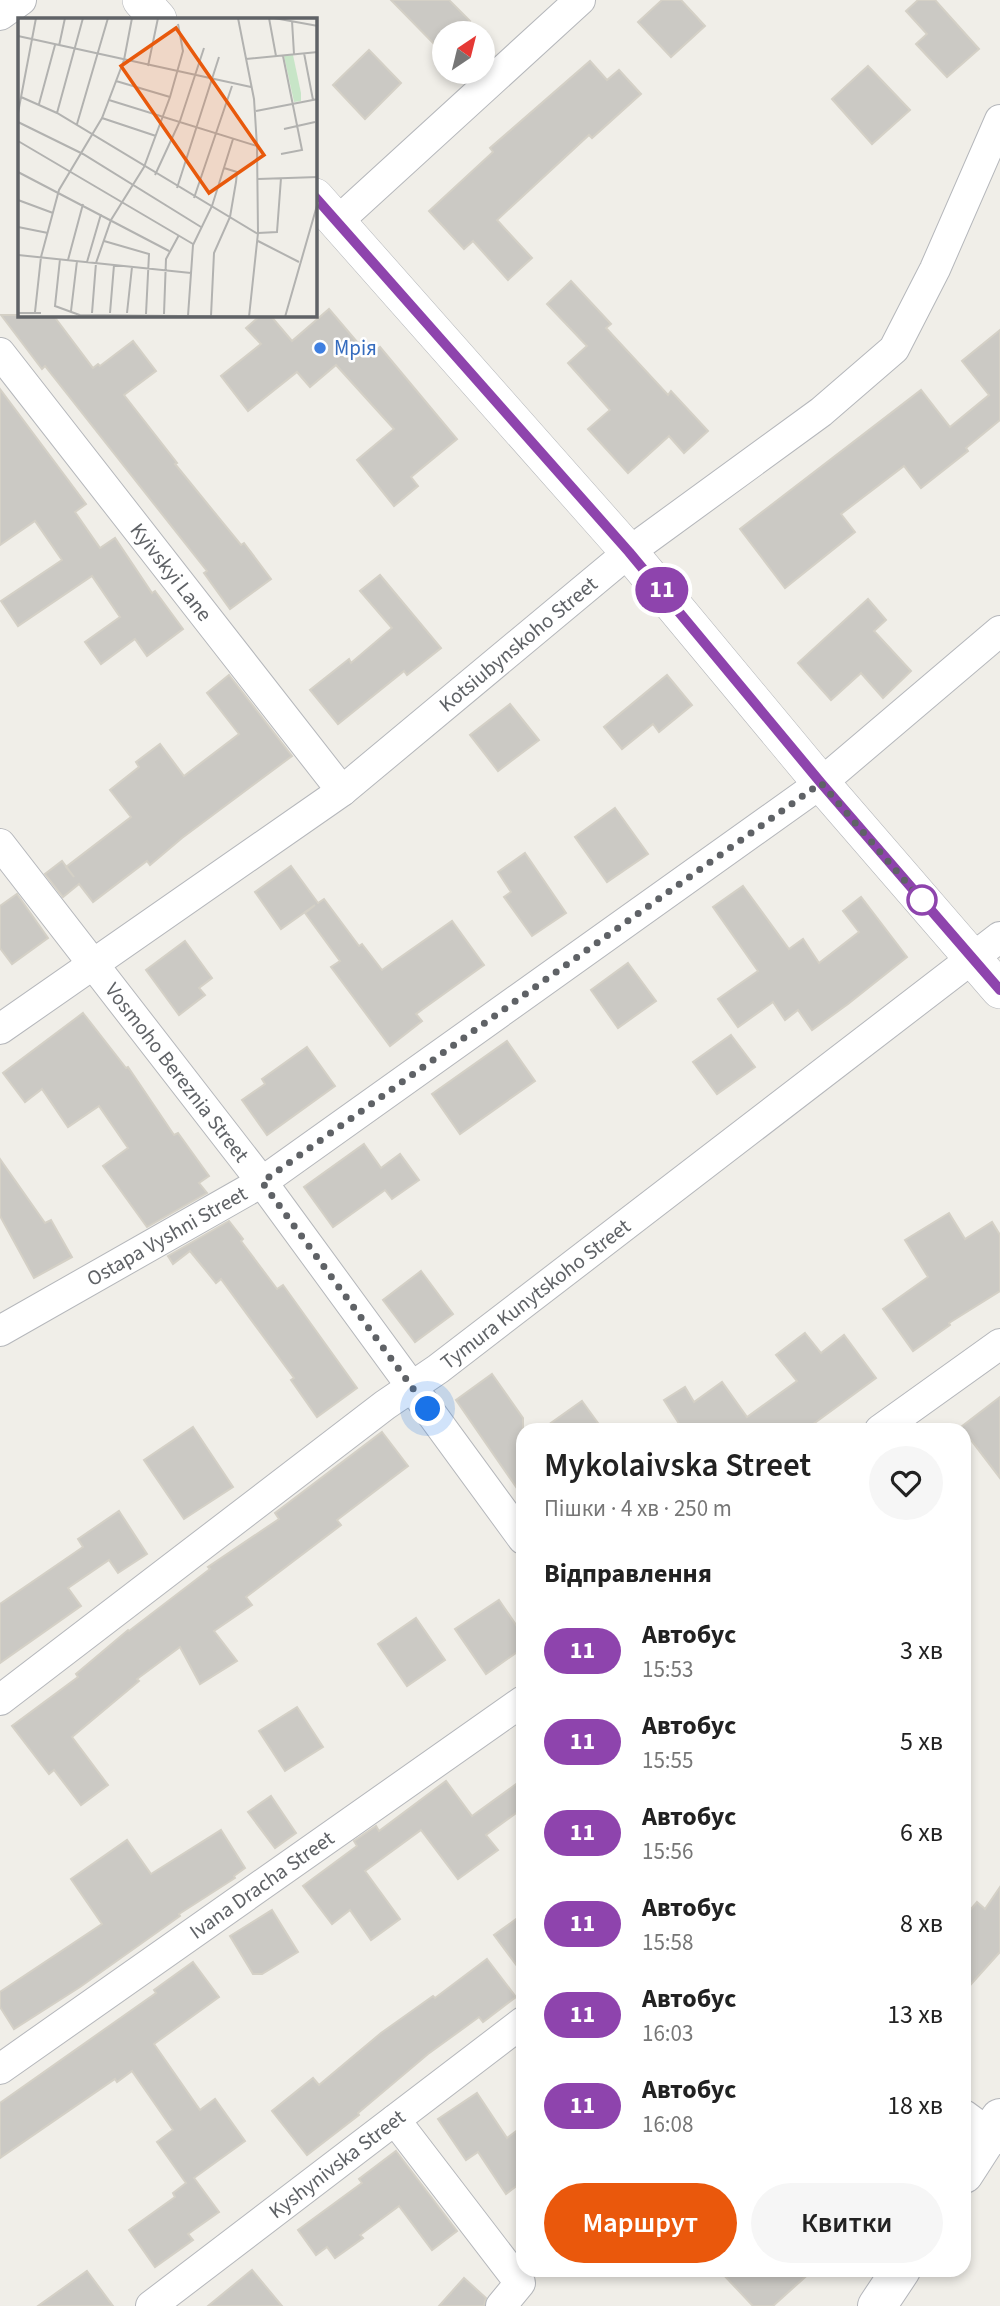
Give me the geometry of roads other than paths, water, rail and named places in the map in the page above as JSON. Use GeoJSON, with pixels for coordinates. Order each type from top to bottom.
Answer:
{"type":"FeatureCollection","features":[{"type":"Feature","properties":{"kind":"main road"},"geometry":{"type":"LineString","coordinates":[[971,2157],[985,2122]]}},
{"type":"Feature","properties":{"kind":"main road"},"geometry":{"type":"LineString","coordinates":[[877,2306],[896,2277]]}},
{"type":"Feature","properties":{"kind":"street"},"geometry":{"type":"LineString","coordinates":[[0,15],[21,0]]}},
{"type":"Feature","properties":{"kind":"street"},"geometry":{"type":"LineString","coordinates":[[141,0],[157,18]]}},
{"type":"Feature","properties":{"kind":"street"},"geometry":{"type":"LineString","coordinates":[[580,0],[326,210],[629,552],[821,783],[1000,990]]}},
{"type":"Feature","properties":{"kind":"street","name":"Kotsiubynskoho Street"},"geometry":{"type":"LineString","coordinates":[[0,1029],[342,791],[629,552],[821,412],[894,349],[935,269],[1000,120]]}},
{"type":"Feature","properties":{"kind":"street","name":"Kyivskyi Lane"},"geometry":{"type":"LineString","coordinates":[[0,353],[342,791]]}},
{"type":"Feature","properties":{"kind":"street","name":"Ostapa Vyshni Street"},"geometry":{"type":"LineString","coordinates":[[0,1331],[262,1182],[821,783],[1000,631]]}},
{"type":"Feature","properties":{"kind":"street","name":"Vosmoho Bereznia Street"},"geometry":{"type":"LineString","coordinates":[[0,844],[262,1182],[516,1529]]}},
{"type":"Feature","properties":{"kind":"street","name":"Tymura Kunytskoho Street"},"geometry":{"type":"LineString","coordinates":[[0,1700],[1000,937]]}},
{"type":"Feature","properties":{"kind":"street"},"geometry":{"type":"LineString","coordinates":[[890,1423],[1000,1344]]}},
{"type":"Feature","properties":{"kind":"street","name":"Ivana Dracha Street"},"geometry":{"type":"LineString","coordinates":[[0,2069],[516,1706]]}},
{"type":"Feature","properties":{"kind":"street","name":"Kyshynivska Street"},"geometry":{"type":"LineString","coordinates":[[151,2306],[516,2027]]}},
{"type":"Feature","properties":{"kind":"street"},"geometry":{"type":"LineString","coordinates":[[395,2120],[520,2283],[501,2306]]}},
{"type":"Feature","properties":{"kind":"place","name":"Мрія"},"geometry":{"type":"Point","coordinates":[320,348]}}]}
